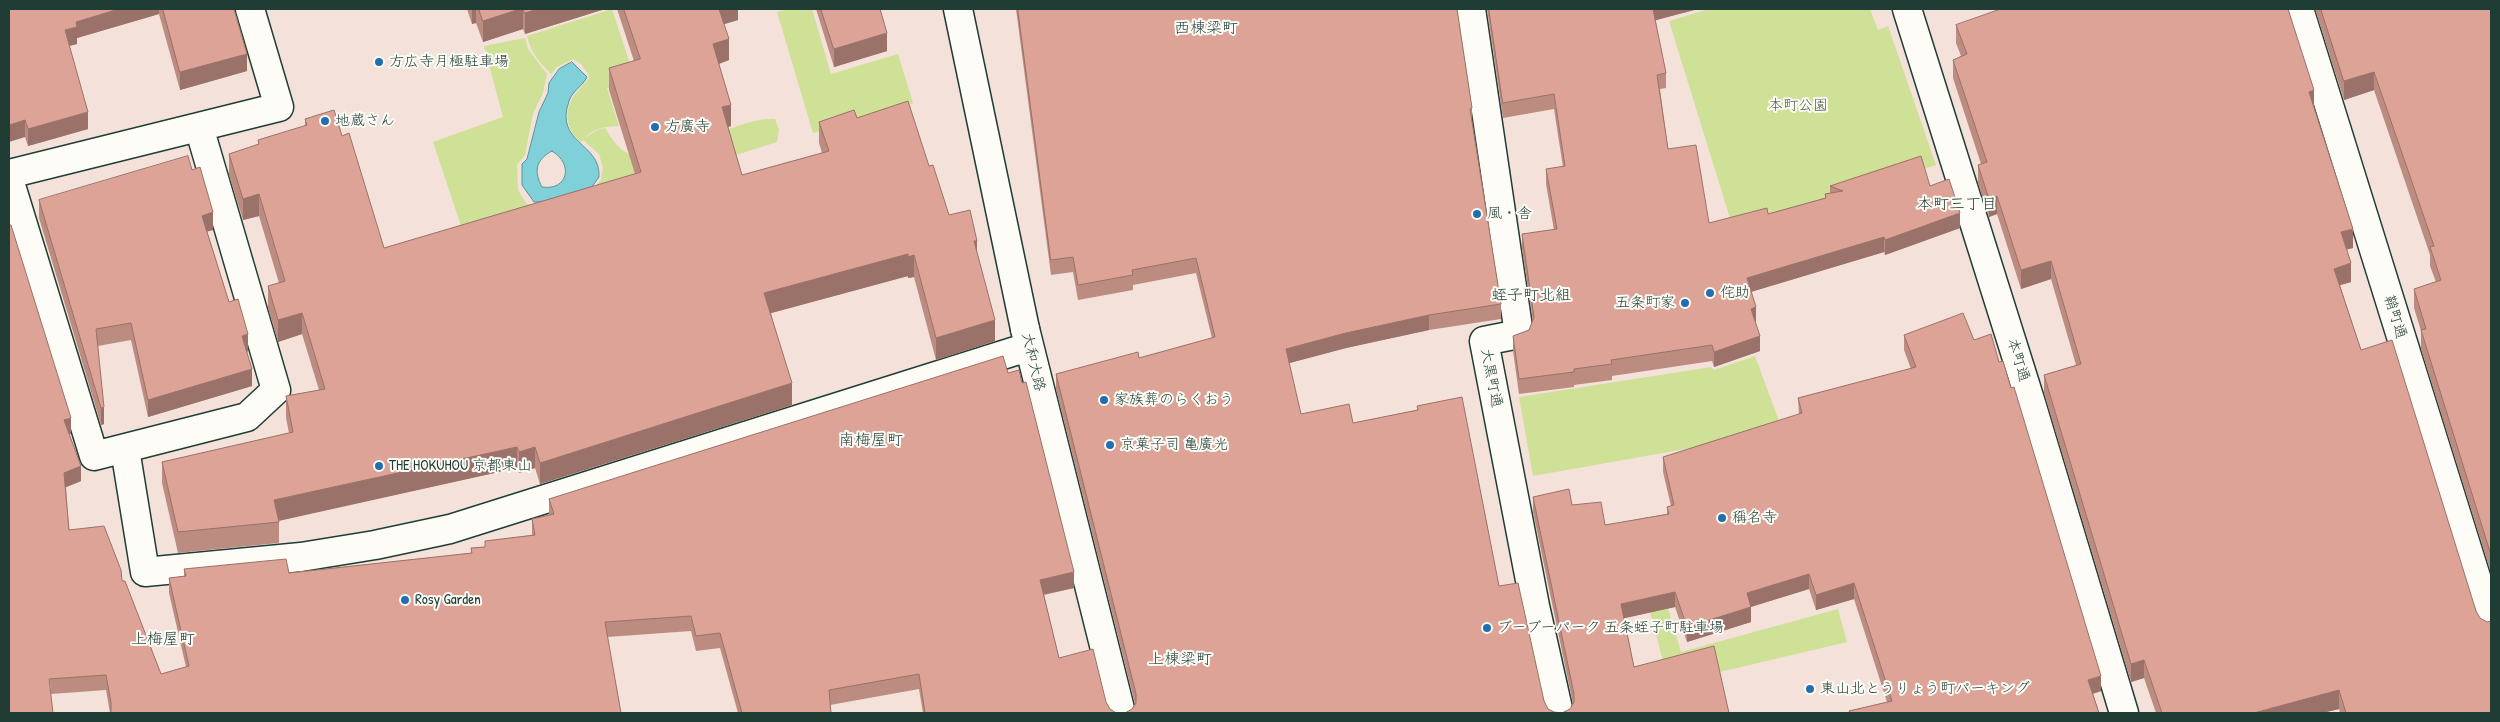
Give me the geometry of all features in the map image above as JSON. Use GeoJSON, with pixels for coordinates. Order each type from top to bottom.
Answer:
{"type":"FeatureCollection","features":[{"type":"Feature","properties":{"kind":"street"},"geometry":{"type":"LineString","coordinates":[[9,174],[279,107],[250,9]]}},
{"type":"Feature","properties":{"kind":"street","name":"大和大路"},"geometry":{"type":"LineString","coordinates":[[958,9],[1026,338],[1120,713]]}},
{"type":"Feature","properties":{"kind":"street","name":"大黒町通"},"geometry":{"type":"LineString","coordinates":[[1471,9],[1519,334],[1484,341],[1535,606],[1559,713]]}},
{"type":"Feature","properties":{"kind":"street","name":"本町通"},"geometry":{"type":"LineString","coordinates":[[1908,9],[2029,394],[2124,713]]}},
{"type":"Feature","properties":{"kind":"street","name":"鞘町通"},"geometry":{"type":"LineString","coordinates":[[2299,9],[2491,625]]}},
{"type":"Feature","properties":{"kind":"street"},"geometry":{"type":"LineString","coordinates":[[9,179],[94,456],[247,417],[276,390],[199,127]]}},
{"type":"Feature","properties":{"kind":"street"},"geometry":{"type":"LineString","coordinates":[[125,449],[145,572],[301,557],[375,545],[450,529],[524,507],[1026,338]]}},
{"type":"Feature","properties":{"kind":"green space"},"geometry":{"type":"Polygon","coordinates":[[[612,9],[635,79],[607,88],[619,126],[605,127],[596,130],[585,138],[597,130],[605,128],[624,151],[632,155],[644,156],[676,148],[742,124],[775,119],[779,130],[777,142],[578,205],[465,238],[433,142],[503,117],[484,46],[525,38],[528,49],[547,74],[543,93],[533,114],[525,155],[517,165],[518,190],[526,203],[533,206],[594,189],[601,179],[603,168],[599,154],[583,140],[581,142],[576,137],[569,125],[568,118],[569,105],[572,98],[590,77],[581,64],[573,59],[557,67],[551,74],[536,57],[527,36],[612,9]]]}},
{"type":"Feature","properties":{"kind":"green space"},"geometry":{"type":"Polygon","coordinates":[[[788,9],[812,9],[831,74],[898,54],[913,103],[813,133],[777,12],[788,9]]]}},
{"type":"Feature","properties":{"kind":"green space","name":"本町公園"},"geometry":{"type":"Polygon","coordinates":[[[1709,9],[1870,9],[1878,30],[1888,26],[1936,165],[1733,228],[1669,21],[1709,9]]]}},
{"type":"Feature","properties":{"kind":"green space"},"geometry":{"type":"Polygon","coordinates":[[[1755,356],[1780,424],[1708,445],[1533,476],[1519,397],[1711,367],[1714,370],[1755,356]]]}},
{"type":"Feature","properties":{"kind":"green space"},"geometry":{"type":"Polygon","coordinates":[[[1665,598],[1681,652],[1838,609],[1847,642],[1669,684],[1648,604],[1665,598]]]}},
{"type":"Feature","properties":{"kind":"water"},"geometry":{"type":"Polygon","coordinates":[[[572,62],[587,77],[571,97],[566,115],[572,135],[593,156],[598,165],[599,177],[591,188],[547,202],[534,202],[522,185],[522,164],[527,159],[539,112],[548,93],[549,83],[559,69],[572,62]],[[552,151],[539,162],[537,171],[542,187],[558,185],[562,181],[565,169],[559,156],[552,151]]]}},
{"type":"Feature","properties":{"kind":"building"},"geometry":{"type":"Polygon","coordinates":[[[9,9],[119,9],[76,22],[77,27],[65,30],[88,112],[28,129],[25,120],[9,125],[9,9]]]}},
{"type":"Feature","properties":{"kind":"building"},"geometry":{"type":"Polygon","coordinates":[[[163,9],[234,9],[247,54],[180,72],[163,9]]]}},
{"type":"Feature","properties":{"kind":"building"},"geometry":{"type":"Polygon","coordinates":[[[479,9],[520,9],[483,21],[479,9]]]}},
{"type":"Feature","properties":{"kind":"building"},"geometry":{"type":"Polygon","coordinates":[[[523,9],[538,9],[525,13],[523,9]]]}},
{"type":"Feature","properties":{"kind":"building"},"geometry":{"type":"Polygon","coordinates":[[[624,9],[719,9],[729,39],[713,44],[731,105],[722,107],[742,175],[829,151],[819,122],[854,110],[857,118],[908,101],[929,166],[933,165],[949,215],[970,210],[977,241],[974,241],[995,320],[936,338],[914,255],[908,257],[908,254],[764,293],[792,383],[540,463],[535,447],[519,452],[517,447],[274,500],[279,522],[178,532],[162,462],[293,432],[286,396],[325,389],[302,313],[278,320],[268,286],[285,281],[259,194],[243,199],[229,154],[259,144],[258,140],[307,125],[305,119],[334,110],[342,136],[349,133],[384,248],[641,172],[609,68],[640,59],[624,9]]]}},
{"type":"Feature","properties":{"kind":"building"},"geometry":{"type":"Polygon","coordinates":[[[821,9],[880,9],[887,33],[834,49],[821,9]]]}},
{"type":"Feature","properties":{"kind":"building"},"geometry":{"type":"Polygon","coordinates":[[[1018,9],[1457,9],[1472,108],[1470,109],[1501,304],[1429,315],[1346,333],[1286,349],[1301,414],[1349,404],[1353,423],[1418,410],[1417,406],[1462,397],[1499,586],[1518,583],[1544,701],[1548,709],[1562,713],[1125,713],[1132,709],[1136,703],[1136,694],[1056,374],[1138,352],[1139,358],[1215,337],[1196,258],[1132,270],[1133,275],[1078,285],[1073,257],[1051,260],[1018,9]]]}},
{"type":"Feature","properties":{"kind":"building"},"geometry":{"type":"Polygon","coordinates":[[[1489,9],[1653,9],[1666,73],[1657,75],[1668,149],[1696,145],[1709,223],[1767,208],[1768,214],[1826,198],[1825,194],[1843,191],[1830,186],[1921,156],[1930,186],[1949,179],[1960,213],[1885,240],[1884,237],[1747,278],[1756,307],[1751,309],[1760,336],[1714,352],[1712,345],[1611,360],[1612,364],[1574,369],[1574,372],[1519,379],[1513,336],[1529,330],[1534,317],[1522,234],[1557,229],[1546,169],[1565,166],[1554,94],[1503,103],[1489,9]]]}},
{"type":"Feature","properties":{"kind":"building"},"geometry":{"type":"Polygon","coordinates":[[[2001,9],[2288,9],[2314,90],[2309,92],[2353,229],[2341,232],[2351,263],[2334,269],[2361,350],[2392,340],[2476,611],[2480,618],[2487,622],[2491,621],[2491,713],[2346,713],[2339,690],[2254,713],[2162,713],[2144,660],[2131,664],[2044,375],[2081,364],[2051,261],[2021,270],[1997,196],[1989,199],[1978,165],[1987,162],[1953,60],[1967,54],[1956,25],[2001,9]]]}},
{"type":"Feature","properties":{"kind":"building"},"geometry":{"type":"Polygon","coordinates":[[[2321,9],[2491,9],[2491,555],[2421,330],[2426,329],[2414,289],[2441,280],[2430,247],[2434,246],[2374,72],[2344,81],[2321,9]]]}},
{"type":"Feature","properties":{"kind":"building"},"geometry":{"type":"Polygon","coordinates":[[[188,156],[192,170],[200,167],[213,212],[202,216],[229,302],[238,299],[248,334],[242,336],[252,369],[148,400],[131,323],[96,329],[104,407],[101,408],[39,200],[188,156]]]}},
{"type":"Feature","properties":{"kind":"building"},"geometry":{"type":"Polygon","coordinates":[[[9,225],[11,225],[71,418],[64,420],[81,466],[64,473],[69,530],[104,526],[121,570],[122,581],[125,581],[161,674],[189,666],[169,578],[186,576],[184,569],[286,559],[289,573],[472,553],[471,548],[485,547],[485,541],[535,535],[532,519],[554,514],[549,499],[1003,356],[1008,373],[1019,370],[1022,383],[1026,382],[1074,572],[1040,580],[1059,658],[1093,649],[1106,702],[1110,709],[1116,713],[925,713],[919,674],[829,690],[831,713],[742,713],[720,633],[696,636],[691,616],[605,622],[621,713],[111,713],[106,675],[49,679],[53,713],[9,713],[9,225]]]}},
{"type":"Feature","properties":{"kind":"building"},"geometry":{"type":"Polygon","coordinates":[[[1963,313],[1974,340],[1991,334],[1999,362],[2003,361],[2011,388],[2014,387],[2101,676],[2088,680],[2099,713],[1850,713],[1849,711],[1892,701],[1854,583],[1816,595],[1809,574],[1747,593],[1751,607],[1687,627],[1675,592],[1621,604],[1634,667],[1714,646],[1729,713],[1562,713],[1570,709],[1574,702],[1574,694],[1533,497],[1569,489],[1572,505],[1601,502],[1605,525],[1669,514],[1667,507],[1674,505],[1663,457],[1802,413],[1798,398],[1916,367],[1904,335],[1963,313]]]}},
{"type":"Feature","properties":{"kind":"place","name":"方広寺月極駐車場"},"geometry":{"type":"Point","coordinates":[379,62]}},
{"type":"Feature","properties":{"kind":"place","name":"地蔵さん"},"geometry":{"type":"Point","coordinates":[325,121]}},
{"type":"Feature","properties":{"kind":"place","name":"方廣寺"},"geometry":{"type":"Point","coordinates":[655,127]}},
{"type":"Feature","properties":{"kind":"place","name":"風・舎"},"geometry":{"type":"Point","coordinates":[1477,214]}},
{"type":"Feature","properties":{"kind":"place","name":"侘助"},"geometry":{"type":"Point","coordinates":[1710,293]}},
{"type":"Feature","properties":{"kind":"place","name":"五条町家"},"geometry":{"type":"Point","coordinates":[1685,303]}},
{"type":"Feature","properties":{"kind":"place","name":"家族葬のらくおう"},"geometry":{"type":"Point","coordinates":[1104,400]}},
{"type":"Feature","properties":{"kind":"place","name":"京菓子司 亀廣光"},"geometry":{"type":"Point","coordinates":[1110,445]}},
{"type":"Feature","properties":{"kind":"place","name":"THE HOKUHOU 京都東山"},"geometry":{"type":"Point","coordinates":[379,466]}},
{"type":"Feature","properties":{"kind":"place","name":"稱名寺"},"geometry":{"type":"Point","coordinates":[1722,518]}},
{"type":"Feature","properties":{"kind":"place","name":"Rosy Garden"},"geometry":{"type":"Point","coordinates":[405,600]}},
{"type":"Feature","properties":{"kind":"place","name":"ブーブーパーク 五条蛭子町駐車場"},"geometry":{"type":"Point","coordinates":[1487,628]}},
{"type":"Feature","properties":{"kind":"place","name":"東山北とうりょう町パーキング"},"geometry":{"type":"Point","coordinates":[1810,689]}},
{"type":"Feature","properties":{"kind":"district","name":"西棟梁町"},"geometry":{"type":"Point","coordinates":[1206,29]}},
{"type":"Feature","properties":{"kind":"district","name":"本町三丁目"},"geometry":{"type":"Point","coordinates":[1957,205]}},
{"type":"Feature","properties":{"kind":"district","name":"蛭子町北組"},"geometry":{"type":"Point","coordinates":[1531,296]}},
{"type":"Feature","properties":{"kind":"district","name":"南梅屋町"},"geometry":{"type":"Point","coordinates":[871,441]}},
{"type":"Feature","properties":{"kind":"district","name":"上梅屋町"},"geometry":{"type":"Point","coordinates":[163,640]}},
{"type":"Feature","properties":{"kind":"district","name":"上棟梁町"},"geometry":{"type":"Point","coordinates":[1180,660]}}]}
